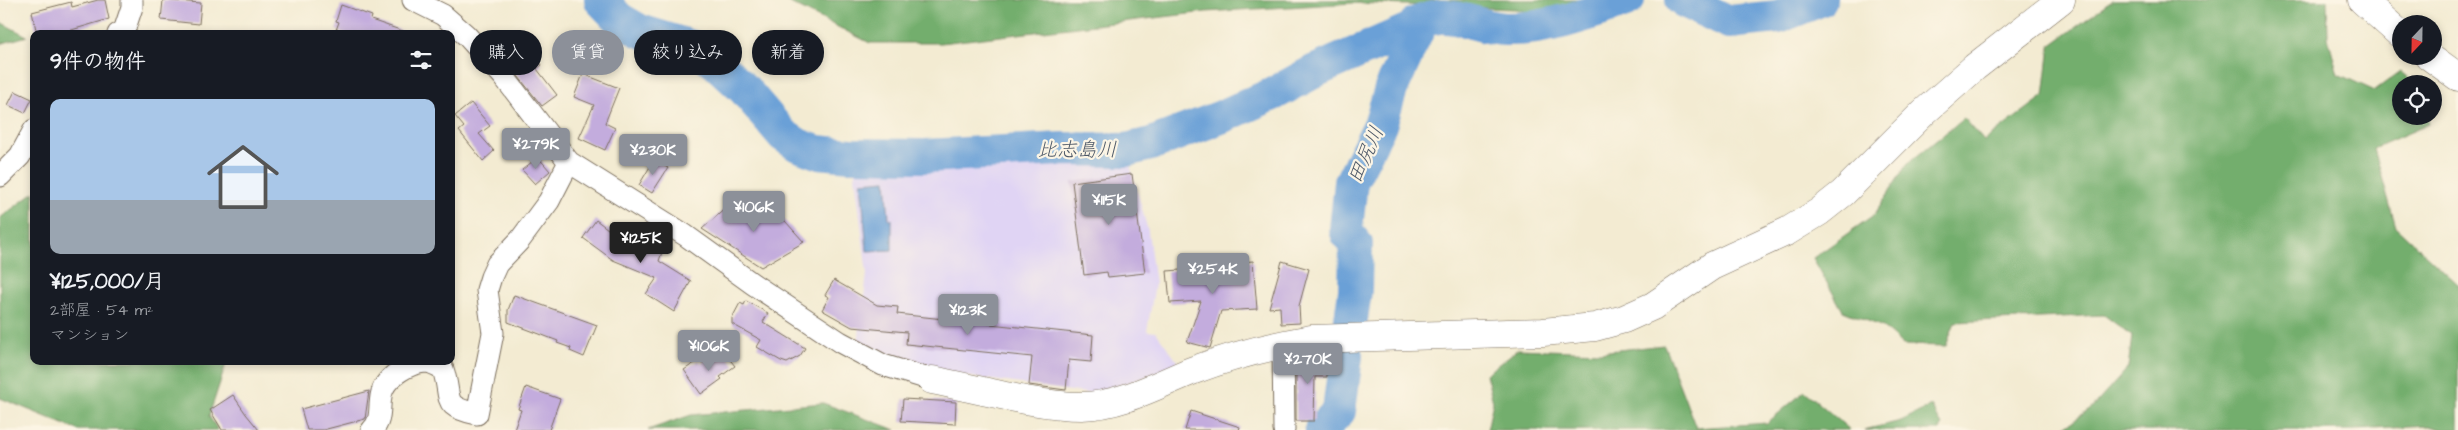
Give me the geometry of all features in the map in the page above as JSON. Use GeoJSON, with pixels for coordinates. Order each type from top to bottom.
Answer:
{"type":"FeatureCollection","features":[{"type":"Feature","properties":{"kind":"street"},"geometry":{"type":"LineString","coordinates":[[124,30],[132,7],[132,0]]}},
{"type":"Feature","properties":{"kind":"street"},"geometry":{"type":"LineString","coordinates":[[413,0],[443,15],[466,35],[504,77],[569,162],[685,235],[753,284],[840,342],[883,365],[932,380],[1042,401],[1082,406],[1123,398],[1195,370],[1283,344],[1311,339],[1543,332],[1594,327],[1624,319],[1653,306],[1712,266],[1788,231],[1819,212],[1843,193],[1924,112],[1975,67],[2061,0]]}},
{"type":"Feature","properties":{"kind":"street"},"geometry":{"type":"LineString","coordinates":[[2362,0],[2392,27]]}},
{"type":"Feature","properties":{"kind":"street"},"geometry":{"type":"LineString","coordinates":[[2441,65],[2458,77]]}},
{"type":"Feature","properties":{"kind":"street"},"geometry":{"type":"LineString","coordinates":[[0,176],[20,156],[30,137]]}},
{"type":"Feature","properties":{"kind":"street"},"geometry":{"type":"LineString","coordinates":[[432,365],[443,370],[450,402],[456,410],[477,414],[493,333],[487,290],[491,277],[497,264],[520,240],[548,201],[569,162]]}},
{"type":"Feature","properties":{"kind":"street"},"geometry":{"type":"LineString","coordinates":[[1283,344],[1284,430]]}},
{"type":"Feature","properties":{"kind":"street"},"geometry":{"type":"LineString","coordinates":[[372,430],[380,416],[382,390],[388,380],[414,365]]}},
{"type":"Feature","properties":{"kind":"shaded area"},"geometry":{"type":"Polygon","coordinates":[[[1127,154],[1148,231],[1155,284],[1147,331],[1156,332],[1177,361],[1173,368],[1093,394],[928,371],[858,343],[867,274],[855,177],[861,155],[1127,154]]]}},
{"type":"Feature","properties":{"kind":"green space"},"geometry":{"type":"Polygon","coordinates":[[[784,0],[1584,0],[1532,13],[1515,9],[1353,3],[1206,12],[941,43],[870,43],[784,0]]]}},
{"type":"Feature","properties":{"kind":"green space"},"geometry":{"type":"Polygon","coordinates":[[[2113,0],[2327,0],[2328,37],[2338,74],[2375,91],[2392,79],[2392,125],[2427,125],[2374,148],[2396,227],[2458,284],[2458,430],[2444,430],[2430,426],[2354,430],[2060,430],[2091,409],[2128,368],[2132,336],[2104,315],[1955,322],[1946,346],[1903,345],[1883,327],[1843,311],[1813,258],[1875,214],[1907,164],[1964,118],[1984,141],[2044,96],[2050,46],[2113,0]]]}},
{"type":"Feature","properties":{"kind":"green space"},"geometry":{"type":"Polygon","coordinates":[[[0,22],[27,36],[0,44],[0,22]]]}},
{"type":"Feature","properties":{"kind":"green space"},"geometry":{"type":"Polygon","coordinates":[[[30,195],[30,365],[226,365],[209,416],[218,430],[78,430],[0,398],[0,218],[30,195]]]}},
{"type":"Feature","properties":{"kind":"green space"},"geometry":{"type":"Polygon","coordinates":[[[1664,345],[1696,428],[1767,423],[1805,391],[1850,430],[1487,430],[1493,402],[1486,374],[1518,349],[1600,352],[1664,345]]]}},
{"type":"Feature","properties":{"kind":"green space"},"geometry":{"type":"Polygon","coordinates":[[[823,403],[896,430],[648,430],[691,415],[823,403]]]}},
{"type":"Feature","properties":{"kind":"green space"},"geometry":{"type":"Polygon","coordinates":[[[1931,406],[1942,425],[1940,430],[1864,430],[1901,421],[1931,406]]]}},
{"type":"Feature","properties":{"kind":"water"},"geometry":{"type":"Polygon","coordinates":[[[886,180],[889,219],[892,219],[892,250],[867,251],[861,182],[886,180]]]}},
{"type":"Feature","properties":{"kind":"building"},"geometry":{"type":"Polygon","coordinates":[[[105,0],[109,19],[72,30],[36,30],[32,12],[71,2],[72,7],[105,0]]]}},
{"type":"Feature","properties":{"kind":"building"},"geometry":{"type":"Polygon","coordinates":[[[163,0],[201,3],[199,24],[161,20],[163,0]]]}},
{"type":"Feature","properties":{"kind":"building"},"geometry":{"type":"Polygon","coordinates":[[[341,5],[372,16],[371,20],[400,30],[336,30],[339,22],[336,21],[341,5]]]}},
{"type":"Feature","properties":{"kind":"building"},"geometry":{"type":"Polygon","coordinates":[[[517,75],[542,75],[557,95],[542,106],[517,75]]]}},
{"type":"Feature","properties":{"kind":"building"},"geometry":{"type":"Polygon","coordinates":[[[583,75],[619,88],[605,123],[615,128],[605,150],[579,138],[594,105],[574,97],[583,75]]]}},
{"type":"Feature","properties":{"kind":"building"},"geometry":{"type":"Polygon","coordinates":[[[15,91],[30,98],[30,103],[25,113],[8,105],[15,91]]]}},
{"type":"Feature","properties":{"kind":"building"},"geometry":{"type":"Polygon","coordinates":[[[471,103],[490,126],[479,134],[494,151],[483,161],[459,131],[464,127],[455,116],[471,103]]]}},
{"type":"Feature","properties":{"kind":"building"},"geometry":{"type":"Polygon","coordinates":[[[538,157],[550,171],[535,184],[522,170],[538,157]]]}},
{"type":"Feature","properties":{"kind":"building"},"geometry":{"type":"Polygon","coordinates":[[[654,160],[668,168],[652,193],[639,185],[654,160]]]}},
{"type":"Feature","properties":{"kind":"building"},"geometry":{"type":"Polygon","coordinates":[[[1132,174],[1145,273],[1108,277],[1107,272],[1084,275],[1072,182],[1132,174]]]}},
{"type":"Feature","properties":{"kind":"building"},"geometry":{"type":"Polygon","coordinates":[[[749,202],[753,207],[759,202],[771,216],[776,211],[804,242],[761,267],[702,229],[728,206],[735,214],[749,202]]]}},
{"type":"Feature","properties":{"kind":"building"},"geometry":{"type":"Polygon","coordinates":[[[596,220],[612,232],[662,252],[659,261],[691,281],[674,312],[646,294],[657,278],[613,260],[583,238],[596,220]]]}},
{"type":"Feature","properties":{"kind":"building"},"geometry":{"type":"Polygon","coordinates":[[[1253,261],[1257,309],[1221,311],[1210,348],[1187,342],[1201,301],[1170,303],[1167,271],[1221,267],[1221,264],[1253,261]]]}},
{"type":"Feature","properties":{"kind":"building"},"geometry":{"type":"Polygon","coordinates":[[[1282,261],[1309,269],[1299,306],[1300,323],[1281,324],[1280,307],[1269,308],[1282,261]]]}},
{"type":"Feature","properties":{"kind":"building"},"geometry":{"type":"Polygon","coordinates":[[[834,280],[877,305],[898,307],[897,314],[1093,335],[1091,362],[1069,360],[1066,390],[1029,385],[1032,357],[906,344],[907,332],[852,327],[822,310],[829,297],[825,295],[834,280]]]}},
{"type":"Feature","properties":{"kind":"building"},"geometry":{"type":"Polygon","coordinates":[[[514,295],[597,325],[584,357],[570,351],[571,348],[557,343],[558,341],[508,322],[508,310],[514,295]]]}},
{"type":"Feature","properties":{"kind":"building"},"geometry":{"type":"Polygon","coordinates":[[[746,301],[768,313],[763,322],[805,348],[800,356],[787,363],[781,361],[757,347],[761,340],[732,324],[732,318],[740,303],[744,305],[746,301]]]}},
{"type":"Feature","properties":{"kind":"building"},"geometry":{"type":"Polygon","coordinates":[[[723,351],[735,366],[720,377],[722,379],[701,394],[684,370],[699,360],[701,363],[707,359],[708,361],[723,351]]]}},
{"type":"Feature","properties":{"kind":"building"},"geometry":{"type":"Polygon","coordinates":[[[1326,357],[1327,377],[1315,377],[1314,421],[1296,421],[1296,358],[1326,357]]]}},
{"type":"Feature","properties":{"kind":"building"},"geometry":{"type":"Polygon","coordinates":[[[526,387],[560,399],[549,430],[514,430],[521,410],[518,409],[526,387]]]}},
{"type":"Feature","properties":{"kind":"building"},"geometry":{"type":"Polygon","coordinates":[[[369,391],[365,419],[323,430],[307,430],[301,409],[369,391]]]}},
{"type":"Feature","properties":{"kind":"building"},"geometry":{"type":"Polygon","coordinates":[[[233,395],[259,430],[222,430],[210,410],[233,395]]]}},
{"type":"Feature","properties":{"kind":"building"},"geometry":{"type":"Polygon","coordinates":[[[903,399],[956,402],[955,424],[901,421],[903,399]]]}},
{"type":"Feature","properties":{"kind":"building"},"geometry":{"type":"Polygon","coordinates":[[[1191,411],[1240,427],[1239,430],[1185,430],[1191,411]]]}},
{"type":"Feature","properties":{"kind":"waterway","name":"比志島川"},"geometry":{"type":"LineString","coordinates":[[601,0],[619,19],[640,31],[692,47],[715,62],[744,89],[783,135],[798,145],[817,152],[851,155],[924,156],[1062,149],[1126,150],[1151,144],[1221,117],[1273,94],[1315,71],[1420,25]]}},
{"type":"Feature","properties":{"kind":"waterway","name":"比志島川"},"geometry":{"type":"LineString","coordinates":[[1420,25],[1416,23],[1442,17],[1461,19],[1497,28],[1521,29],[1568,20],[1628,0]]}},
{"type":"Feature","properties":{"kind":"waterway","name":"比志島川"},"geometry":{"type":"LineString","coordinates":[[1682,0],[1729,22],[1778,17],[1820,0]]}},
{"type":"Feature","properties":{"kind":"waterway","name":"田尻川"},"geometry":{"type":"LineString","coordinates":[[1351,319],[1355,291],[1356,244],[1348,235],[1346,229],[1351,182],[1380,125],[1391,89],[1420,25]]}},
{"type":"Feature","properties":{"kind":"waterway","name":"田尻川"},"geometry":{"type":"LineString","coordinates":[[1321,430],[1339,411],[1346,356]]}}]}
